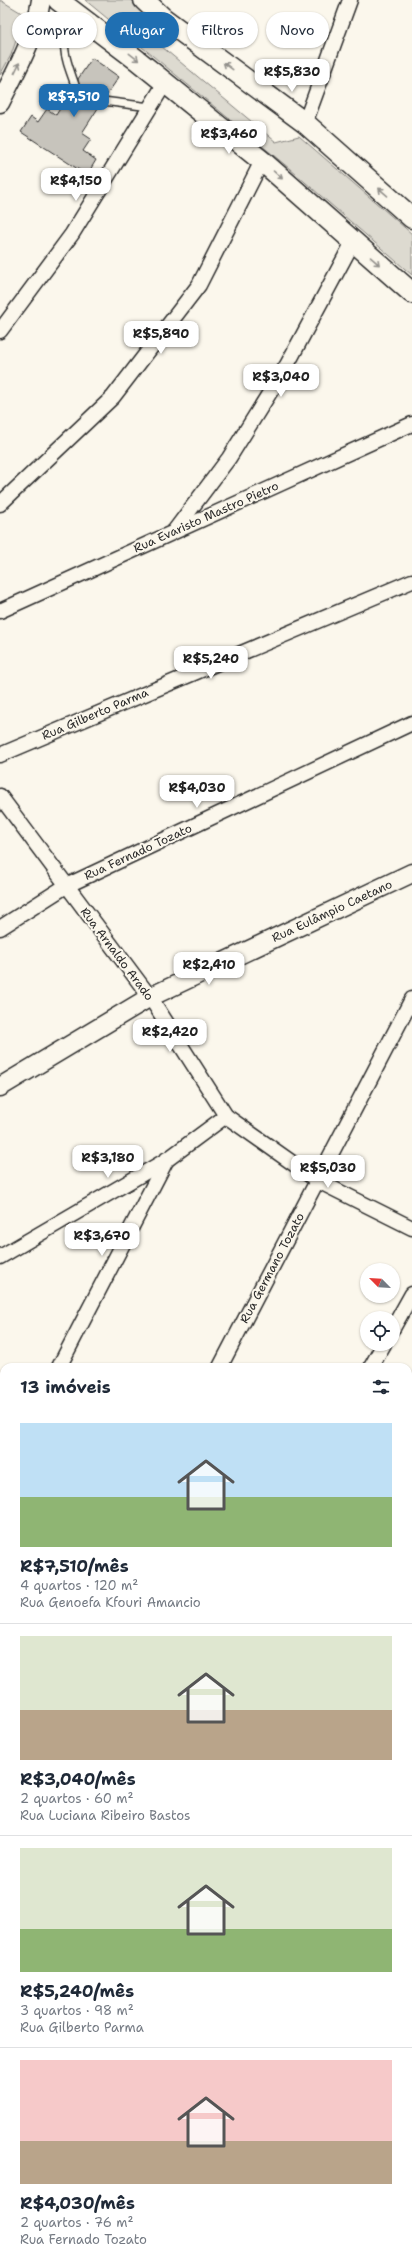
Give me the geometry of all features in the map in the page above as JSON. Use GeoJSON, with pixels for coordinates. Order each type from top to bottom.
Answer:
{"type":"FeatureCollection","features":[{"type":"Feature","properties":{"kind":"main road"},"geometry":{"type":"LineString","coordinates":[[144,0],[163,18],[305,123],[412,218]]}},
{"type":"Feature","properties":{"kind":"main road"},"geometry":{"type":"LineString","coordinates":[[66,6],[165,83],[262,162],[412,293]]}},
{"type":"Feature","properties":{"kind":"street"},"geometry":{"type":"LineString","coordinates":[[0,103],[23,57],[39,14],[41,0]]}},
{"type":"Feature","properties":{"kind":"street"},"geometry":{"type":"LineString","coordinates":[[305,123],[350,0]]}},
{"type":"Feature","properties":{"kind":"street"},"geometry":{"type":"LineString","coordinates":[[0,331],[72,234],[165,83]]}},
{"type":"Feature","properties":{"kind":"street"},"geometry":{"type":"LineString","coordinates":[[0,504],[113,397],[199,284],[262,162]]}},
{"type":"Feature","properties":{"kind":"street"},"geometry":{"type":"LineString","coordinates":[[174,532],[233,452],[287,365],[353,242]]}},
{"type":"Feature","properties":{"kind":"street","name":"Rua Evaristo Mastro Pietro"},"geometry":{"type":"LineString","coordinates":[[0,611],[412,424]]}},
{"type":"Feature","properties":{"kind":"street","name":"Rua Gilberto Parma"},"geometry":{"type":"LineString","coordinates":[[0,754],[412,581]]}},
{"type":"Feature","properties":{"kind":"street","name":"Rua Fernado Tozato"},"geometry":{"type":"LineString","coordinates":[[0,928],[66,886],[412,723]]}},
{"type":"Feature","properties":{"kind":"street","name":"Rua Arnaldo Arado"},"geometry":{"type":"LineString","coordinates":[[0,796],[150,998],[226,1116],[318,1180],[412,1228]]}},
{"type":"Feature","properties":{"kind":"street","name":"Rua Eulâmpio Caetano"},"geometry":{"type":"LineString","coordinates":[[0,1087],[150,998],[412,873]]}},
{"type":"Feature","properties":{"kind":"street","name":"Rua Germano Tozato"},"geometry":{"type":"LineString","coordinates":[[222,1363],[412,999]]}},
{"type":"Feature","properties":{"kind":"street"},"geometry":{"type":"LineString","coordinates":[[0,1257],[168,1159],[226,1116]]}},
{"type":"Feature","properties":{"kind":"street"},"geometry":{"type":"LineString","coordinates":[[61,1363],[168,1159]]}},
{"type":"Feature","properties":{"kind":"street"},"geometry":{"type":"LineString","coordinates":[[400,1315],[412,1294]]}},
{"type":"Feature","properties":{"kind":"street"},"geometry":{"type":"LineString","coordinates":[[373,1363],[380,1351]]}},
{"type":"Feature","properties":{"kind":"lane"},"geometry":{"type":"LineString","coordinates":[[66,6],[64,34],[65,58],[75,85]]}},
{"type":"Feature","properties":{"kind":"lane"},"geometry":{"type":"LineString","coordinates":[[103,101],[150,107]]}},
{"type":"Feature","properties":{"kind":"shaded area"},"geometry":{"type":"Polygon","coordinates":[[[0,0],[20,12],[12,12],[12,48],[13,48],[0,75],[0,0]]]}},
{"type":"Feature","properties":{"kind":"shaded area"},"geometry":{"type":"Polygon","coordinates":[[[85,0],[130,0],[144,12],[105,12],[105,16],[85,0]]]}},
{"type":"Feature","properties":{"kind":"shaded area"},"geometry":{"type":"Polygon","coordinates":[[[143,48],[163,48],[276,142],[299,136],[412,234],[412,275],[290,169],[143,48]]]}},
{"type":"Feature","properties":{"kind":"building"},"geometry":{"type":"Polygon","coordinates":[[[92,58],[119,77],[106,96],[99,98],[100,105],[82,133],[91,139],[83,151],[96,160],[87,175],[21,132],[31,117],[38,122],[47,109],[56,115],[72,89],[79,88],[78,79],[92,58]]]}}]}
